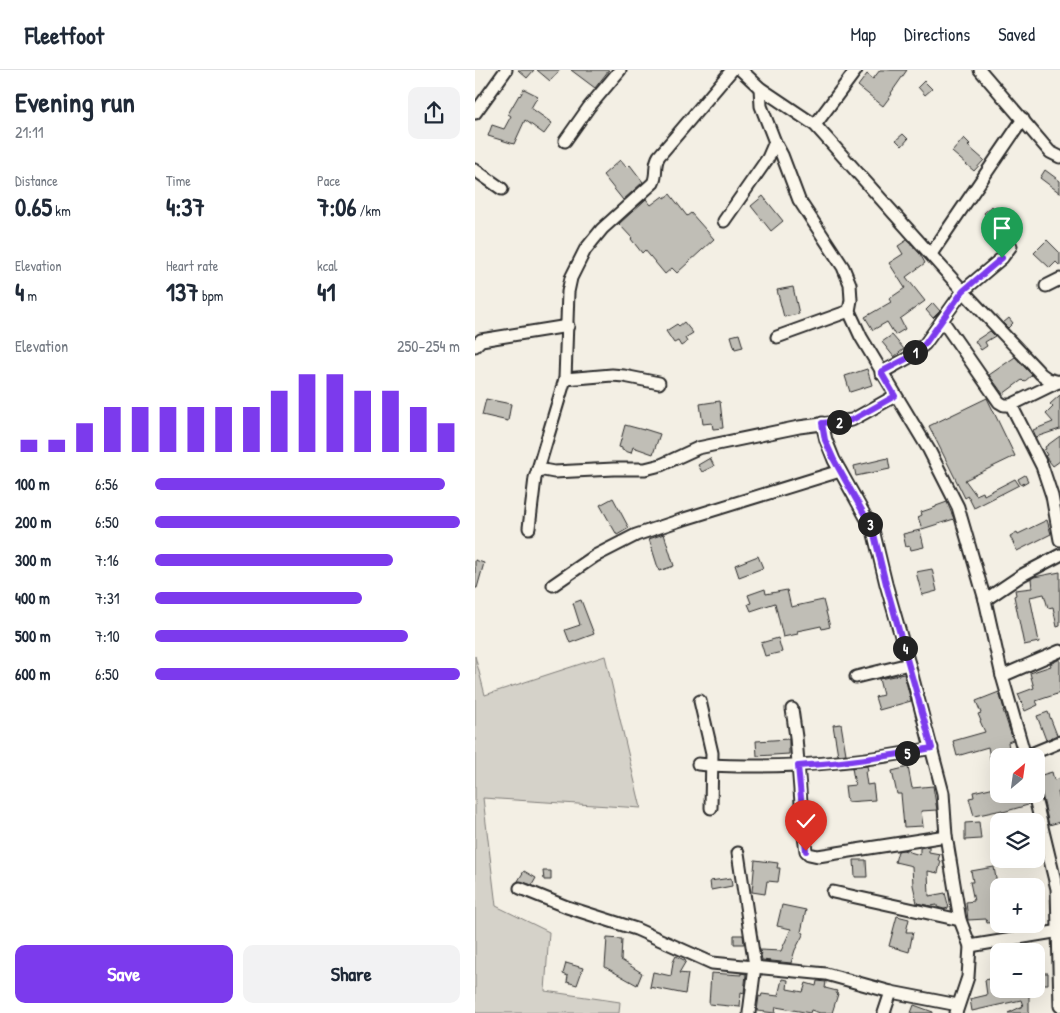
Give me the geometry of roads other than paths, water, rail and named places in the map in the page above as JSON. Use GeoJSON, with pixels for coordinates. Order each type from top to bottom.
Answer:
{"type":"FeatureCollection","features":[{"type":"Feature","properties":{"kind":"street"},"geometry":{"type":"LineString","coordinates":[[475,113],[506,70]]}},
{"type":"Feature","properties":{"kind":"street"},"geometry":{"type":"LineString","coordinates":[[565,141],[589,106],[620,70]]}},
{"type":"Feature","properties":{"kind":"street"},"geometry":{"type":"LineString","coordinates":[[529,528],[535,478],[565,379],[568,292],[577,263],[602,229],[653,184],[656,178],[655,162],[659,156],[732,70]]}},
{"type":"Feature","properties":{"kind":"street"},"geometry":{"type":"LineString","coordinates":[[815,125],[856,70]]}},
{"type":"Feature","properties":{"kind":"street"},"geometry":{"type":"LineString","coordinates":[[980,70],[1050,152],[1060,157]]}},
{"type":"Feature","properties":{"kind":"street"},"geometry":{"type":"LineString","coordinates":[[744,71],[760,88],[815,125],[963,291],[1041,374],[1048,379],[1059,382]]}},
{"type":"Feature","properties":{"kind":"street"},"geometry":{"type":"LineString","coordinates":[[760,88],[761,106],[775,142],[783,155],[799,200],[847,276],[851,300],[849,311],[861,337],[929,450],[958,507],[985,600],[1002,676],[1023,748]]}},
{"type":"Feature","properties":{"kind":"street"},"geometry":{"type":"LineString","coordinates":[[931,254],[1023,120]]}},
{"type":"Feature","properties":{"kind":"street"},"geometry":{"type":"LineString","coordinates":[[724,221],[768,158],[775,142]]}},
{"type":"Feature","properties":{"kind":"street"},"geometry":{"type":"LineString","coordinates":[[475,170],[502,190]]}},
{"type":"Feature","properties":{"kind":"street"},"geometry":{"type":"LineString","coordinates":[[881,372],[908,358],[925,344],[963,291],[1002,258],[1011,246]]}},
{"type":"Feature","properties":{"kind":"street"},"geometry":{"type":"LineString","coordinates":[[1046,286],[1060,279]]}},
{"type":"Feature","properties":{"kind":"street"},"geometry":{"type":"LineString","coordinates":[[777,337],[849,311]]}},
{"type":"Feature","properties":{"kind":"street"},"geometry":{"type":"LineString","coordinates":[[942,320],[999,402],[1011,405],[1059,382]]}},
{"type":"Feature","properties":{"kind":"street"},"geometry":{"type":"LineString","coordinates":[[475,346],[481,340],[568,326]]}},
{"type":"Feature","properties":{"kind":"street"},"geometry":{"type":"LineString","coordinates":[[565,379],[612,375],[659,383]]}},
{"type":"Feature","properties":{"kind":"street"},"geometry":{"type":"LineString","coordinates":[[538,469],[554,472],[645,469],[661,465],[698,448],[822,423],[852,420],[895,396]]}},
{"type":"Feature","properties":{"kind":"street"},"geometry":{"type":"LineString","coordinates":[[1011,405],[1042,466],[1052,496],[1060,540]]}},
{"type":"Feature","properties":{"kind":"street"},"geometry":{"type":"LineString","coordinates":[[520,888],[567,907],[636,929],[712,963],[826,974],[957,1009],[968,977],[970,946],[960,920],[946,836],[943,793],[873,530],[825,440],[822,423]]}},
{"type":"Feature","properties":{"kind":"street"},"geometry":{"type":"LineString","coordinates":[[553,585],[600,553],[636,536],[681,520],[840,471]]}},
{"type":"Feature","properties":{"kind":"street"},"geometry":{"type":"LineString","coordinates":[[985,600],[1022,574],[1060,555]]}},
{"type":"Feature","properties":{"kind":"street"},"geometry":{"type":"LineString","coordinates":[[1002,676],[1060,651]]}},
{"type":"Feature","properties":{"kind":"street"},"geometry":{"type":"LineString","coordinates":[[856,677],[909,664]]}},
{"type":"Feature","properties":{"kind":"street"},"geometry":{"type":"LineString","coordinates":[[700,701],[711,753],[711,808]]}},
{"type":"Feature","properties":{"kind":"street"},"geometry":{"type":"LineString","coordinates":[[792,709],[803,829],[806,851],[809,854],[817,856],[946,836]]}},
{"type":"Feature","properties":{"kind":"street"},"geometry":{"type":"LineString","coordinates":[[1045,748],[1060,742]]}},
{"type":"Feature","properties":{"kind":"street"},"geometry":{"type":"LineString","coordinates":[[698,764],[712,766],[798,766],[844,763],[932,748]]}},
{"type":"Feature","properties":{"kind":"street"},"geometry":{"type":"LineString","coordinates":[[1036,803],[1057,889],[1060,1006]]}},
{"type":"Feature","properties":{"kind":"street"},"geometry":{"type":"LineString","coordinates":[[738,853],[755,966],[749,1013]]}},
{"type":"Feature","properties":{"kind":"street"},"geometry":{"type":"LineString","coordinates":[[833,892],[960,920]]}},
{"type":"Feature","properties":{"kind":"street"},"geometry":{"type":"LineString","coordinates":[[970,946],[1059,932]]}},
{"type":"Feature","properties":{"kind":"street"},"geometry":{"type":"LineString","coordinates":[[883,1013],[891,992]]}}]}
